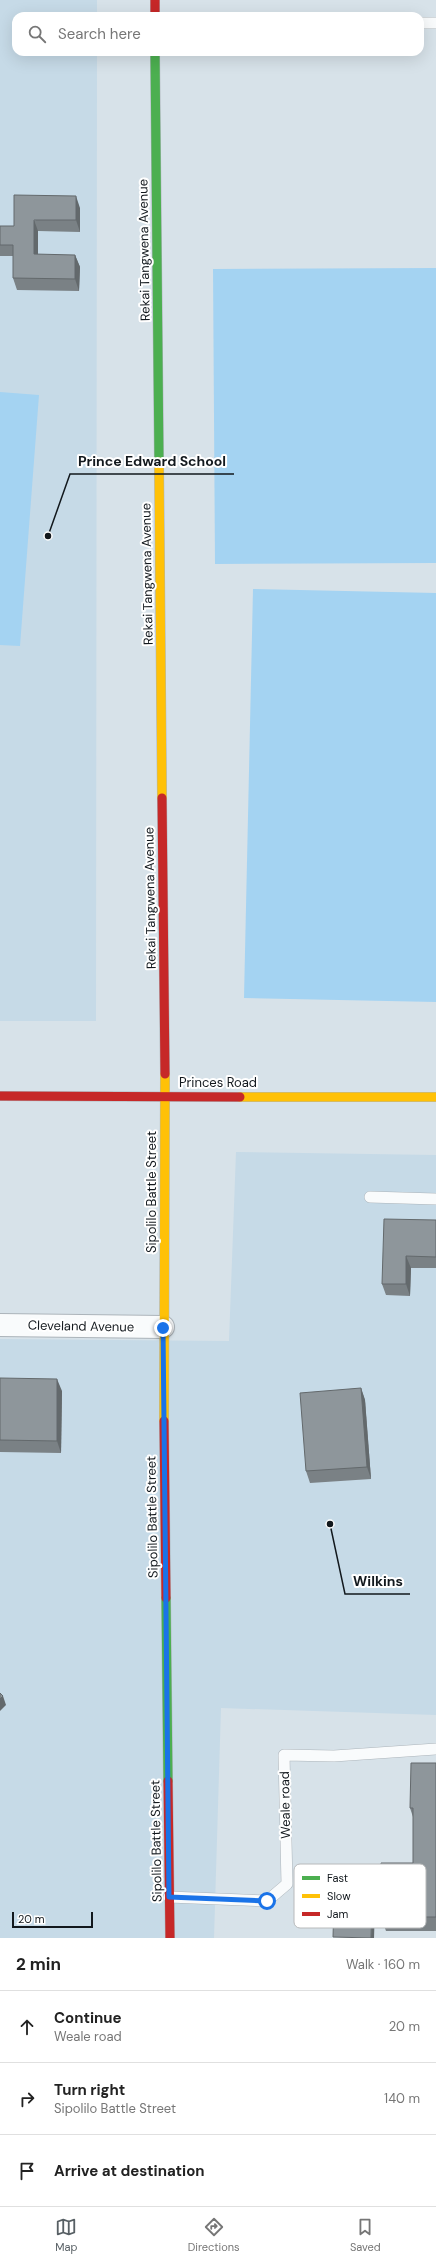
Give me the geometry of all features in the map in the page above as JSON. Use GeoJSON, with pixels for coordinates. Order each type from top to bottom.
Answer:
{"type":"FeatureCollection","features":[{"type":"Feature","properties":{"kind":"main road"},"geometry":{"type":"LineString","coordinates":[[155,0],[155,12]]}},
{"type":"Feature","properties":{"kind":"main road","name":"Rekai Tangwena Avenue"},"geometry":{"type":"LineString","coordinates":[[155,56],[165,1095]]}},
{"type":"Feature","properties":{"kind":"main road","name":"Princes Road"},"geometry":{"type":"LineString","coordinates":[[0,1096],[165,1095],[436,1097]]}},
{"type":"Feature","properties":{"kind":"main road","name":"Sipolilo Battle Street"},"geometry":{"type":"LineString","coordinates":[[165,1095],[163,1328],[170,1938]]}},
{"type":"Feature","properties":{"kind":"street","name":"Cleveland Avenue"},"geometry":{"type":"LineString","coordinates":[[0,1325],[163,1328]]}},
{"type":"Feature","properties":{"kind":"lane"},"geometry":{"type":"LineString","coordinates":[[424,23],[436,23]]}},
{"type":"Feature","properties":{"kind":"lane"},"geometry":{"type":"LineString","coordinates":[[370,1197],[436,1199]]}},
{"type":"Feature","properties":{"kind":"lane","name":"Weale road"},"geometry":{"type":"LineString","coordinates":[[169,1897],[267,1901],[287,1884],[284,1755],[334,1756],[436,1749]]}},
{"type":"Feature","properties":{"kind":"shaded area"},"geometry":{"type":"Polygon","coordinates":[[[0,0],[97,0],[97,12],[12,12],[12,56],[97,56],[96,1021],[0,1021],[0,0]]]}},
{"type":"Feature","properties":{"kind":"shaded area"},"geometry":{"type":"Polygon","coordinates":[[[436,268],[436,563],[215,564],[213,269],[436,268]]]}},
{"type":"Feature","properties":{"kind":"shaded area"},"geometry":{"type":"Polygon","coordinates":[[[0,392],[39,395],[20,646],[0,645],[0,392]]]}},
{"type":"Feature","properties":{"kind":"shaded area"},"geometry":{"type":"Polygon","coordinates":[[[253,589],[436,593],[436,1002],[244,998],[253,589]]]}},
{"type":"Feature","properties":{"kind":"shaded area"},"geometry":{"type":"Polygon","coordinates":[[[236,1152],[436,1155],[436,1715],[221,1708],[214,1938],[0,1938],[0,1339],[229,1341],[236,1152]]]}},
{"type":"Feature","properties":{"kind":"building"},"geometry":{"type":"Polygon","coordinates":[[[14,195],[76,196],[76,220],[34,220],[34,254],[75,255],[75,279],[13,278],[13,245],[0,245],[0,226],[14,226],[14,195]]]}},
{"type":"Feature","properties":{"kind":"building"},"geometry":{"type":"Polygon","coordinates":[[[384,1219],[436,1220],[436,1257],[406,1256],[406,1284],[382,1284],[384,1219]]]}},
{"type":"Feature","properties":{"kind":"building"},"geometry":{"type":"Polygon","coordinates":[[[0,1378],[57,1379],[57,1441],[0,1440],[0,1378]]]}},
{"type":"Feature","properties":{"kind":"building"},"geometry":{"type":"Polygon","coordinates":[[[361,1388],[367,1467],[306,1471],[300,1393],[361,1388]]]}},
{"type":"Feature","properties":{"kind":"building"},"geometry":{"type":"Polygon","coordinates":[[[411,1763],[436,1763],[436,1917],[426,1917],[426,1864],[381,1864],[413,1863],[413,1808],[410,1808],[411,1763]]]}},
{"type":"Feature","properties":{"kind":"building"},"geometry":{"type":"Polygon","coordinates":[[[333,1928],[371,1928],[371,1938],[333,1937],[333,1928]]]}},
{"type":"Feature","properties":{"kind":"traffic: fast"},"geometry":{"type":"LineString","coordinates":[[155,56],[159,462]]}},
{"type":"Feature","properties":{"kind":"traffic: fast"},"geometry":{"type":"LineString","coordinates":[[166,1598],[168,1781]]}},
{"type":"Feature","properties":{"kind":"traffic: slow"},"geometry":{"type":"LineString","coordinates":[[159,462],[162,798]]}},
{"type":"Feature","properties":{"kind":"traffic: slow"},"geometry":{"type":"LineString","coordinates":[[164,1421],[165,1074]]}},
{"type":"Feature","properties":{"kind":"traffic: slow"},"geometry":{"type":"LineString","coordinates":[[240,1097],[436,1097]]}},
{"type":"Feature","properties":{"kind":"traffic: jam"},"geometry":{"type":"LineString","coordinates":[[155,0],[155,12]]}},
{"type":"Feature","properties":{"kind":"traffic: jam"},"geometry":{"type":"LineString","coordinates":[[162,798],[165,1074]]}},
{"type":"Feature","properties":{"kind":"traffic: jam"},"geometry":{"type":"LineString","coordinates":[[0,1096],[240,1097]]}},
{"type":"Feature","properties":{"kind":"traffic: jam"},"geometry":{"type":"LineString","coordinates":[[164,1421],[166,1598]]}},
{"type":"Feature","properties":{"kind":"traffic: jam"},"geometry":{"type":"LineString","coordinates":[[168,1781],[170,1938]]}},
{"type":"Feature","properties":{"kind":"place","name":"Prince Edward School"},"geometry":{"type":"Point","coordinates":[48,536]}},
{"type":"Feature","properties":{"kind":"place","name":"Wilkins"},"geometry":{"type":"Point","coordinates":[330,1524]}},
{"type":"Feature","properties":{"kind":"route"},"geometry":{"type":"LineString","coordinates":[[163,1328],[169,1897],[267,1901]]}}]}
